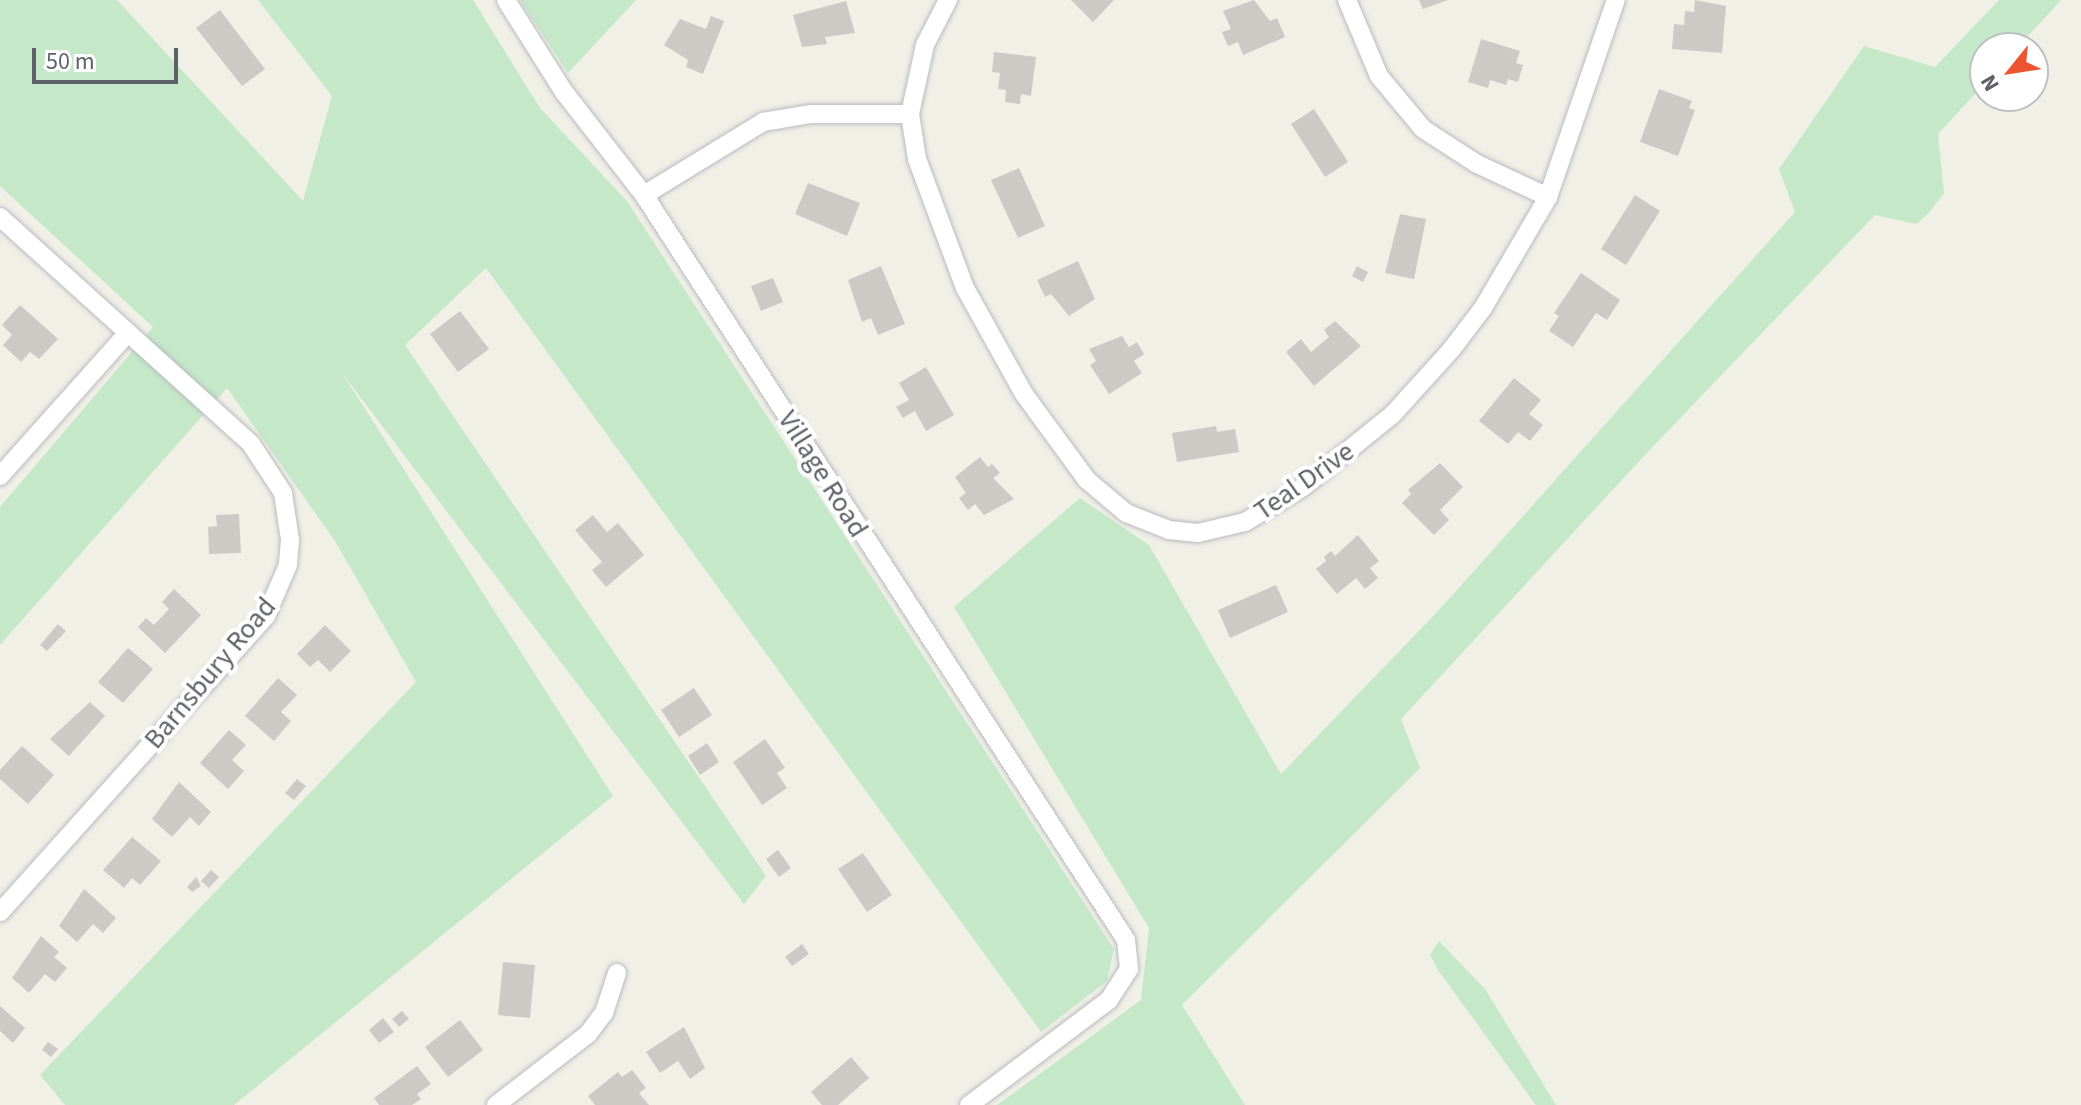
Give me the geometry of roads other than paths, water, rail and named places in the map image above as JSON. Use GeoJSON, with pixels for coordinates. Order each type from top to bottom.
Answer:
{"type":"FeatureCollection","features":[{"type":"Feature","properties":{"kind":"street","name":"Village Road"},"geometry":{"type":"LineString","coordinates":[[506,0],[564,92],[644,195],[1097,890],[1130,953],[1119,988],[1072,1030],[969,1105]]}},
{"type":"Feature","properties":{"kind":"street","name":"Teal Drive"},"geometry":{"type":"LineString","coordinates":[[948,0],[925,45],[910,114],[917,159],[935,215],[970,299],[1024,394],[1087,480],[1112,503],[1169,530],[1198,533],[1245,522],[1303,487],[1355,447],[1451,350],[1499,282],[1548,197],[1616,0]]}},
{"type":"Feature","properties":{"kind":"street"},"geometry":{"type":"LineString","coordinates":[[1347,0],[1379,76],[1423,129],[1477,164],[1548,197]]}},
{"type":"Feature","properties":{"kind":"street"},"geometry":{"type":"LineString","coordinates":[[644,195],[763,122],[811,114],[910,114]]}},
{"type":"Feature","properties":{"kind":"street","name":"Barnsbury Road"},"geometry":{"type":"LineString","coordinates":[[0,217],[251,444],[272,471],[288,509],[288,565],[266,616],[0,912]]}},
{"type":"Feature","properties":{"kind":"street"},"geometry":{"type":"LineString","coordinates":[[0,476],[128,333]]}},
{"type":"Feature","properties":{"kind":"street"},"geometry":{"type":"LineString","coordinates":[[496,1105],[588,1034],[604,1013],[617,973]]}}]}
